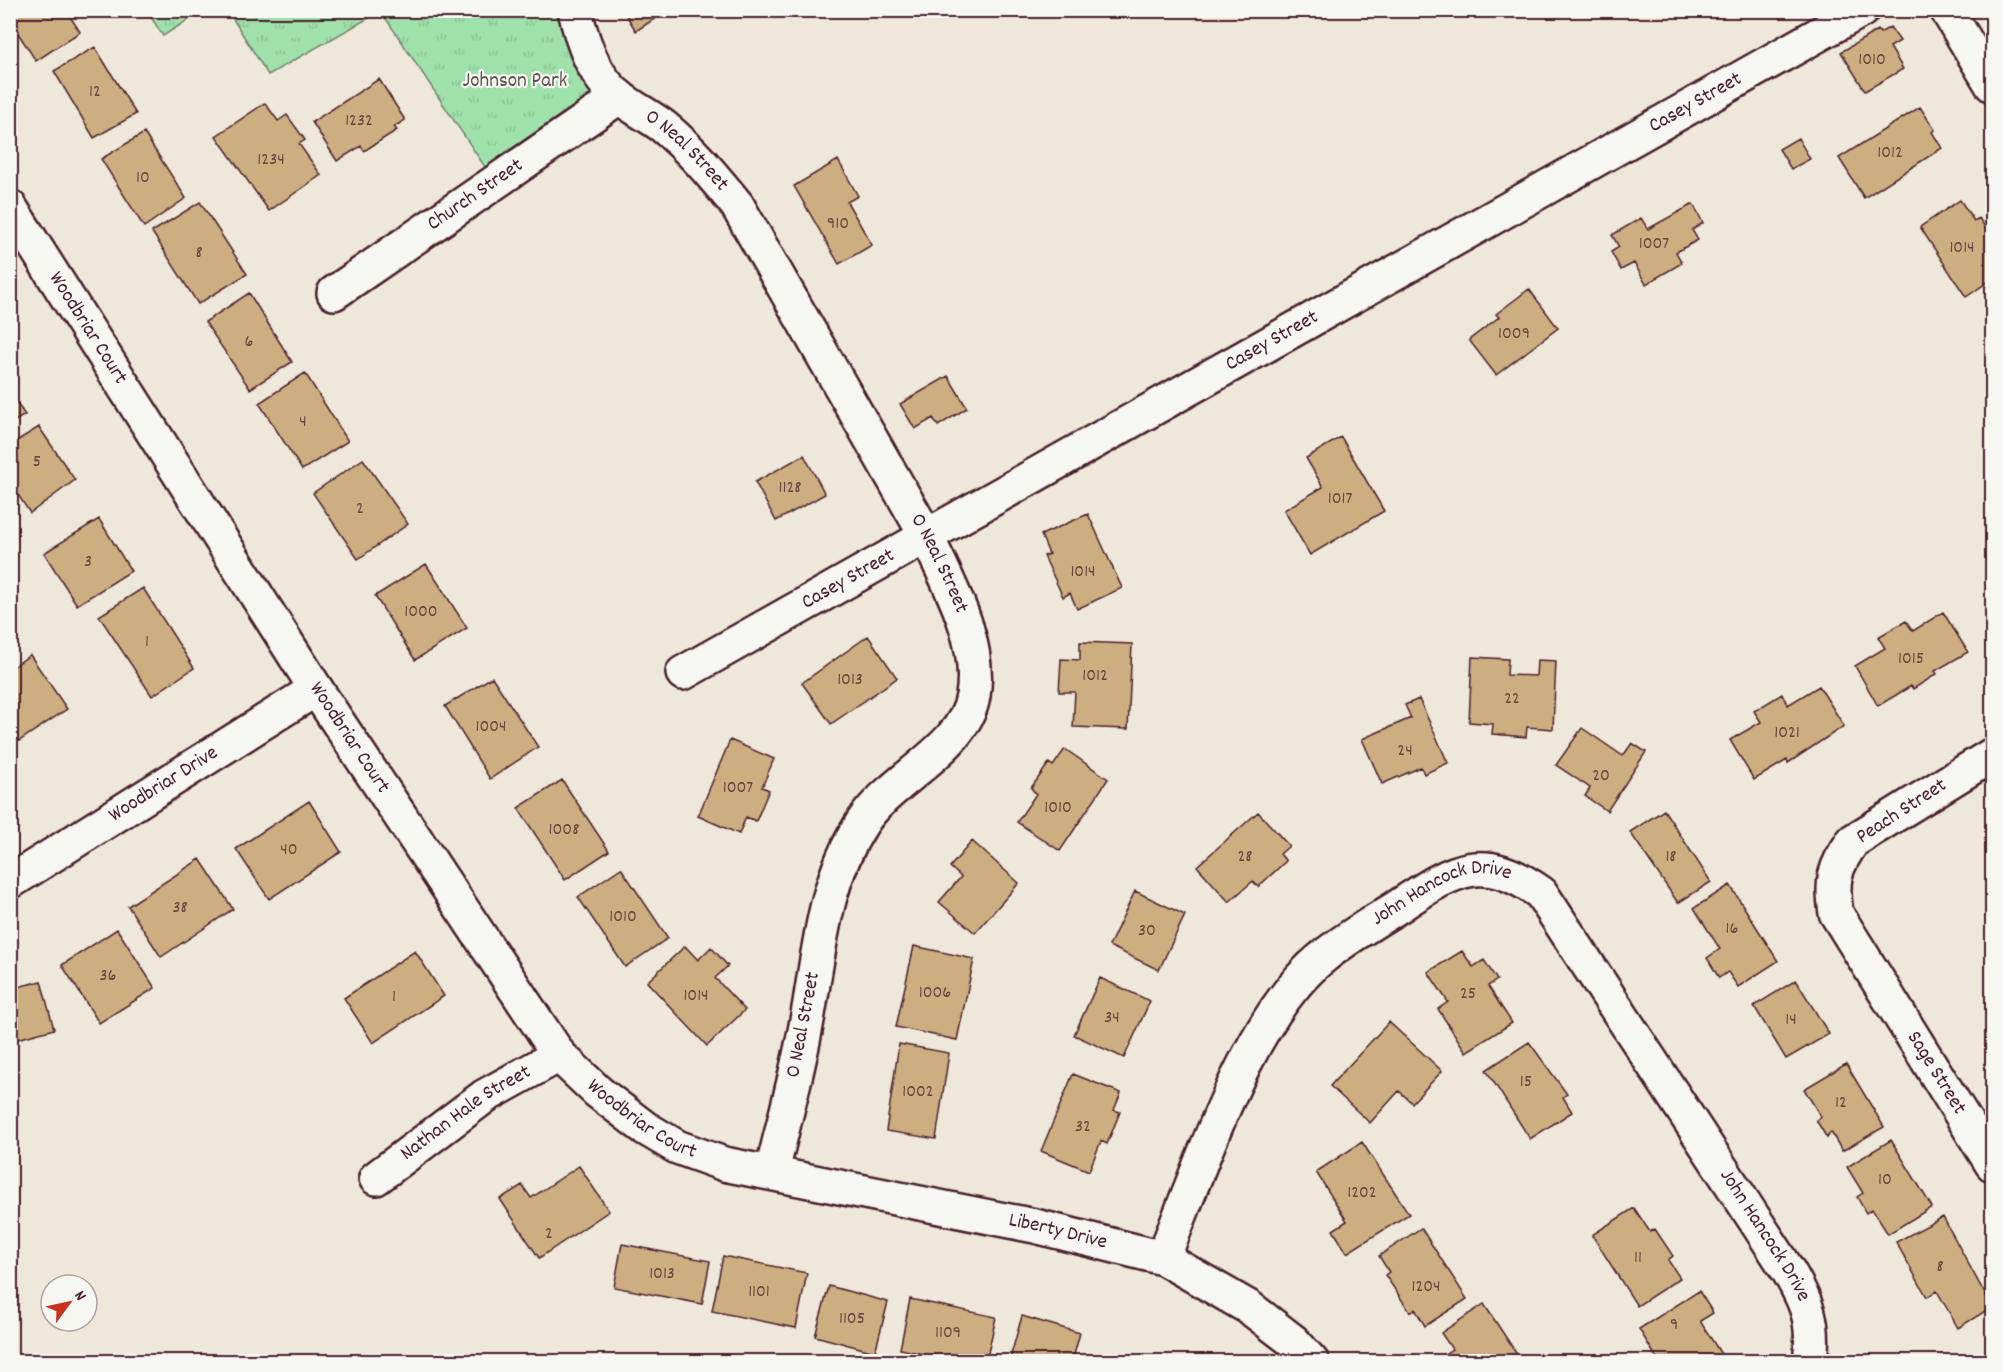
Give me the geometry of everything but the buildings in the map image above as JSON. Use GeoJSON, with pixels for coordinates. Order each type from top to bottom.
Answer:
{"type":"FeatureCollection","features":[{"type":"Feature","properties":{"kind":"street","name":"O Neal Street"},"geometry":{"type":"LineString","coordinates":[[575,10],[582,40],[597,70],[619,97],[664,127],[703,163],[736,205],[927,537],[965,626],[972,651],[973,696],[967,714],[957,731],[869,813],[852,838],[836,874],[826,906],[805,1032],[772,1172]]}},
{"type":"Feature","properties":{"kind":"street","name":"Casey Street"},"geometry":{"type":"LineString","coordinates":[[683,674],[1862,10]]}},
{"type":"Feature","properties":{"kind":"street"},"geometry":{"type":"LineString","coordinates":[[1947,10],[1992,85]]}},
{"type":"Feature","properties":{"kind":"street","name":"Church Street"},"geometry":{"type":"LineString","coordinates":[[334,293],[619,97]]}},
{"type":"Feature","properties":{"kind":"street","name":"Woodbriar Court"},"geometry":{"type":"LineString","coordinates":[[10,207],[316,689],[559,1055],[598,1092],[645,1128],[677,1147],[724,1164],[772,1172]]}},
{"type":"Feature","properties":{"kind":"street","name":"Woodbriar Drive"},"geometry":{"type":"LineString","coordinates":[[10,882],[316,689]]}},
{"type":"Feature","properties":{"kind":"street","name":"Peach Street"},"geometry":{"type":"LineString","coordinates":[[1896,1013],[1836,913],[1832,887],[1838,862],[1853,841],[1992,755]]}},
{"type":"Feature","properties":{"kind":"street","name":"John Hancock Drive"},"geometry":{"type":"LineString","coordinates":[[1163,1258],[1223,1113],[1259,1035],[1287,994],[1322,957],[1441,878],[1469,869],[1488,868],[1517,876],[1541,893],[1783,1262],[1806,1301],[1813,1335],[1810,1362]]}},
{"type":"Feature","properties":{"kind":"street","name":"Sage Street"},"geometry":{"type":"LineString","coordinates":[[1896,1013],[1992,1164]]}},
{"type":"Feature","properties":{"kind":"street","name":"Nathan Hale Street"},"geometry":{"type":"LineString","coordinates":[[376,1178],[485,1096],[559,1055]]}},
{"type":"Feature","properties":{"kind":"street","name":"Liberty Drive"},"geometry":{"type":"LineString","coordinates":[[772,1172],[1035,1226],[1163,1258],[1250,1308],[1293,1341],[1312,1362]]}},
{"type":"Feature","properties":{"kind":"green space"},"geometry":{"type":"Polygon","coordinates":[[[147,11],[202,11],[163,36],[147,11]]]}},
{"type":"Feature","properties":{"kind":"green space"},"geometry":{"type":"Polygon","coordinates":[[[228,11],[381,11],[268,75],[228,11]]]}},
{"type":"Feature","properties":{"kind":"green space","name":"Johnson Park"},"geometry":{"type":"Polygon","coordinates":[[[381,11],[576,11],[619,97],[495,182],[381,11]]]}}]}
